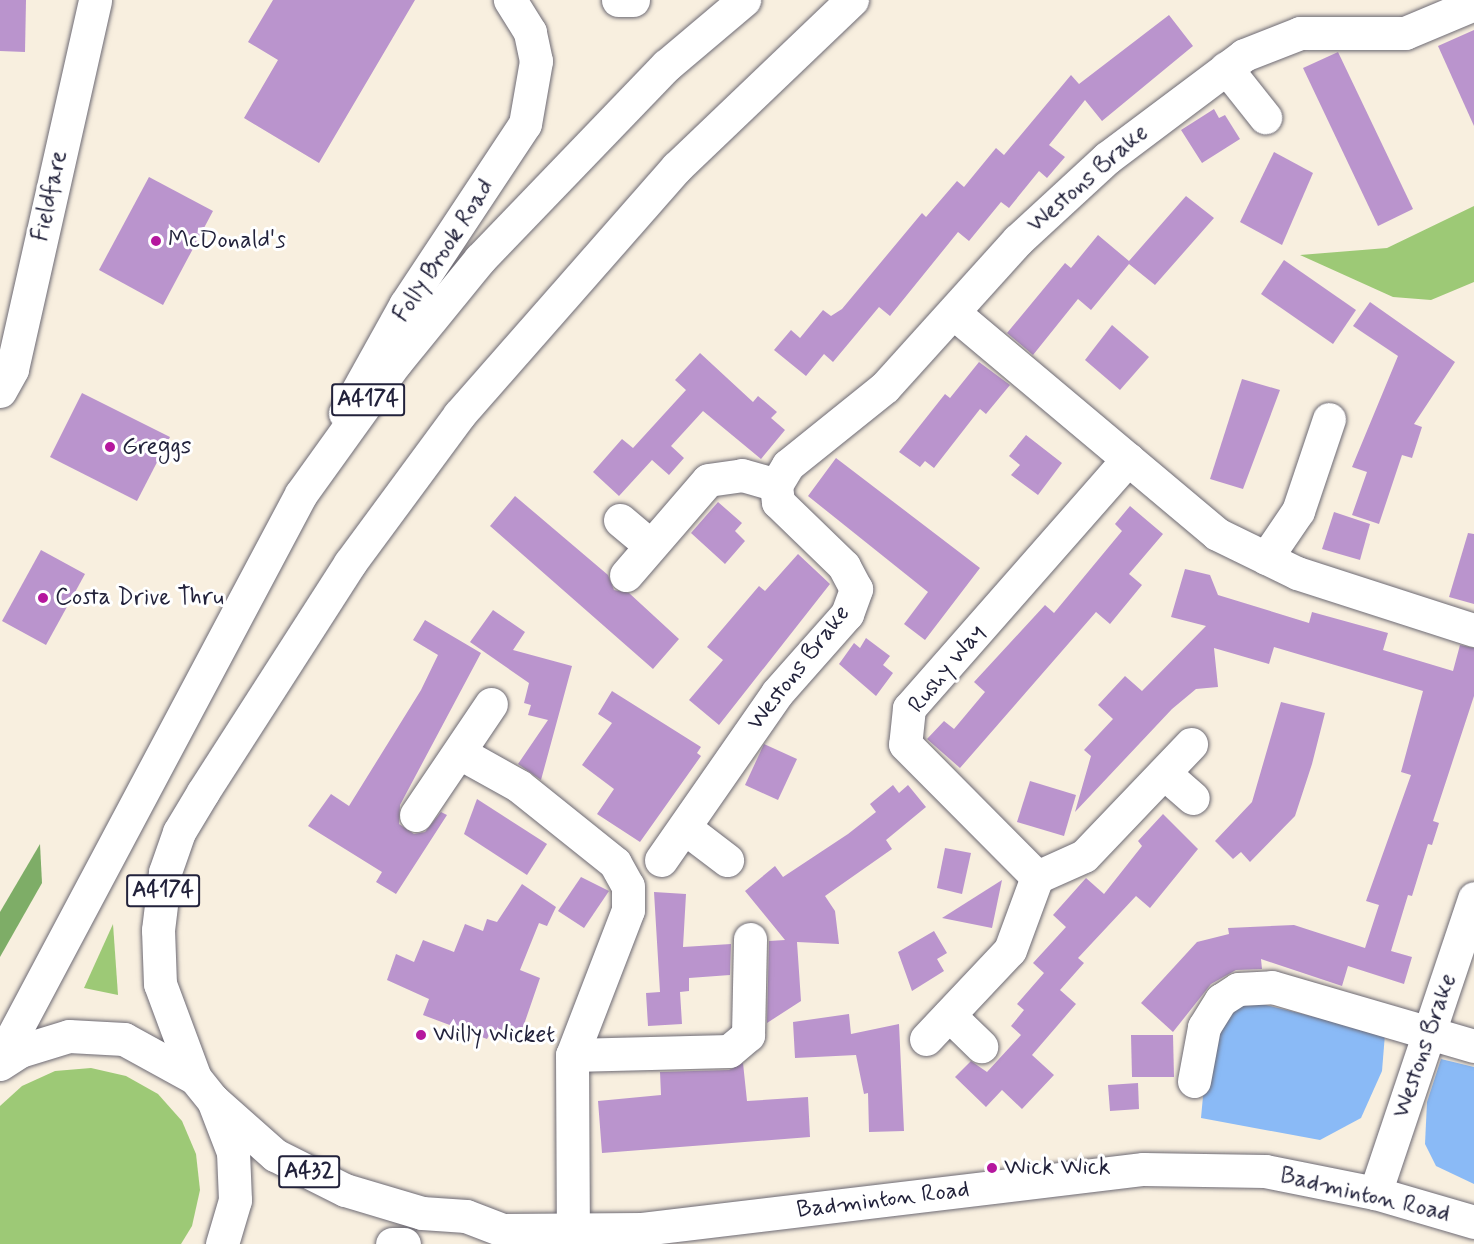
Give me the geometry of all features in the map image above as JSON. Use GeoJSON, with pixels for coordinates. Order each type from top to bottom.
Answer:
{"type":"FeatureCollection","features":[{"type":"Feature","properties":{"kind":"main road","name":"Fieldfare"},"geometry":{"type":"LineString","coordinates":[[0,391],[12,369],[95,0]]}},
{"type":"Feature","properties":{"kind":"main road","name":"Folly Brook Road"},"geometry":{"type":"LineString","coordinates":[[301,494],[405,305],[525,124],[536,61],[530,32],[510,0]]}},
{"type":"Feature","properties":{"kind":"main road"},"geometry":{"type":"LineString","coordinates":[[618,0],[633,0]]}},
{"type":"Feature","properties":{"kind":"main road","name":"A4174"},"geometry":{"type":"LineString","coordinates":[[0,1059],[301,494],[396,362],[480,259],[667,65],[744,0]]}},
{"type":"Feature","properties":{"kind":"main road","name":"A4174"},"geometry":{"type":"LineString","coordinates":[[204,1089],[160,984],[158,930],[176,842],[203,792],[350,563],[459,415],[677,167],[852,0]]}},
{"type":"Feature","properties":{"kind":"main road","name":"Westons Brake"},"geometry":{"type":"LineString","coordinates":[[661,860],[777,693],[846,614],[856,589],[844,566],[791,519],[778,502],[776,485],[788,465],[885,387],[955,314],[1018,240],[1100,165],[1244,54],[1300,33],[1405,33],[1474,4]]}},
{"type":"Feature","properties":{"kind":"main road"},"geometry":{"type":"LineString","coordinates":[[1226,68],[1265,117]]}},
{"type":"Feature","properties":{"kind":"main road"},"geometry":{"type":"LineString","coordinates":[[955,314],[1217,534],[1297,573],[1474,630]]}},
{"type":"Feature","properties":{"kind":"main road"},"geometry":{"type":"LineString","coordinates":[[1266,558],[1298,511],[1329,419]]}},
{"type":"Feature","properties":{"kind":"main road","name":"Rushy Way"},"geometry":{"type":"LineString","coordinates":[[1037,877],[914,759],[905,744],[904,723],[909,708],[1128,459]]}},
{"type":"Feature","properties":{"kind":"main road"},"geometry":{"type":"LineString","coordinates":[[626,575],[708,480],[742,475],[776,485]]}},
{"type":"Feature","properties":{"kind":"main road"},"geometry":{"type":"LineString","coordinates":[[620,520],[650,545]]}},
{"type":"Feature","properties":{"kind":"main road"},"geometry":{"type":"LineString","coordinates":[[416,815],[491,704]]}},
{"type":"Feature","properties":{"kind":"main road"},"geometry":{"type":"LineString","coordinates":[[926,1039],[1010,950],[1037,877],[1084,856],[1191,744]]}},
{"type":"Feature","properties":{"kind":"main road"},"geometry":{"type":"LineString","coordinates":[[460,753],[519,786],[615,863],[628,886],[628,910],[572,1055],[573,1231]]}},
{"type":"Feature","properties":{"kind":"main road"},"geometry":{"type":"LineString","coordinates":[[1164,772],[1193,798]]}},
{"type":"Feature","properties":{"kind":"main road"},"geometry":{"type":"LineString","coordinates":[[685,828],[727,860]]}},
{"type":"Feature","properties":{"kind":"main road","name":"Westons Brake"},"geometry":{"type":"LineString","coordinates":[[1376,1193],[1474,898]]}},
{"type":"Feature","properties":{"kind":"main road"},"geometry":{"type":"LineString","coordinates":[[572,1055],[729,1051],[748,1035],[750,939]]}},
{"type":"Feature","properties":{"kind":"main road"},"geometry":{"type":"LineString","coordinates":[[1194,1082],[1204,1027],[1221,1000],[1238,989],[1272,987],[1474,1046]]}},
{"type":"Feature","properties":{"kind":"main road"},"geometry":{"type":"LineString","coordinates":[[949,1015],[981,1046]]}},
{"type":"Feature","properties":{"kind":"main road"},"geometry":{"type":"LineString","coordinates":[[0,1064],[20,1051],[69,1035],[113,1038],[204,1089],[233,1152],[235,1200],[222,1244]]}},
{"type":"Feature","properties":{"kind":"main road","name":"Badminton Road"},"geometry":{"type":"LineString","coordinates":[[204,1089],[275,1155],[345,1190],[422,1213],[466,1216],[502,1230],[573,1231],[708,1222],[1143,1168],[1265,1171],[1376,1193],[1474,1222]]}},
{"type":"Feature","properties":{"kind":"main road","name":"Badminton Road"},"geometry":{"type":"LineString","coordinates":[[468,1244],[502,1230]]}},
{"type":"Feature","properties":{"kind":"main road"},"geometry":{"type":"LineString","coordinates":[[392,1244],[404,1244]]}},
{"type":"Feature","properties":{"kind":"green space"},"geometry":{"type":"Polygon","coordinates":[[[1474,206],[1474,282],[1431,300],[1393,297],[1300,255],[1387,248],[1474,206]]]}},
{"type":"Feature","properties":{"kind":"green space"},"geometry":{"type":"Polygon","coordinates":[[[40,844],[42,883],[0,957],[0,912],[40,844]]]}},
{"type":"Feature","properties":{"kind":"green space"},"geometry":{"type":"Polygon","coordinates":[[[113,924],[118,995],[84,988],[113,924]]]}},
{"type":"Feature","properties":{"kind":"green space"},"geometry":{"type":"Polygon","coordinates":[[[91,1068],[126,1076],[158,1094],[182,1121],[196,1154],[200,1190],[192,1226],[181,1244],[0,1244],[0,1106],[22,1086],[55,1071],[91,1068]]]}},
{"type":"Feature","properties":{"kind":"water"},"geometry":{"type":"Polygon","coordinates":[[[1245,1000],[1385,1034],[1382,1071],[1361,1118],[1320,1140],[1201,1118],[1208,1042],[1228,1009],[1245,1000]]]}},
{"type":"Feature","properties":{"kind":"water"},"geometry":{"type":"Polygon","coordinates":[[[1441,1059],[1474,1067],[1474,1184],[1436,1166],[1425,1144],[1427,1102],[1441,1059]]]}},
{"type":"Feature","properties":{"kind":"building"},"geometry":{"type":"Polygon","coordinates":[[[0,0],[26,0],[25,52],[0,51],[0,0]]]}},
{"type":"Feature","properties":{"kind":"building"},"geometry":{"type":"Polygon","coordinates":[[[273,0],[415,0],[319,163],[244,118],[278,60],[248,42],[273,0]]]}},
{"type":"Feature","properties":{"kind":"building"},"geometry":{"type":"Polygon","coordinates":[[[1169,15],[1193,46],[1102,121],[1085,100],[1049,145],[1065,157],[1047,178],[1039,171],[1009,208],[1001,202],[969,241],[958,232],[890,316],[879,307],[833,362],[824,354],[806,376],[774,350],[791,330],[800,338],[823,310],[831,316],[842,309],[922,213],[926,217],[957,181],[964,187],[996,148],[1004,155],[1071,75],[1079,84],[1169,15]]]}},
{"type":"Feature","properties":{"kind":"building"},"geometry":{"type":"Polygon","coordinates":[[[1474,30],[1474,126],[1438,46],[1474,30]]]}},
{"type":"Feature","properties":{"kind":"building"},"geometry":{"type":"Polygon","coordinates":[[[1338,52],[1413,209],[1378,226],[1303,68],[1338,52]]]}},
{"type":"Feature","properties":{"kind":"building"},"geometry":{"type":"Polygon","coordinates":[[[1214,109],[1219,118],[1225,115],[1240,139],[1202,163],[1181,130],[1214,109]]]}},
{"type":"Feature","properties":{"kind":"building"},"geometry":{"type":"Polygon","coordinates":[[[1274,152],[1313,173],[1282,245],[1240,222],[1274,152]]]}},
{"type":"Feature","properties":{"kind":"building","name":"McDonald's"},"geometry":{"type":"Polygon","coordinates":[[[149,177],[213,211],[163,305],[99,270],[149,177]]]}},
{"type":"Feature","properties":{"kind":"building"},"geometry":{"type":"Polygon","coordinates":[[[1186,196],[1214,218],[1155,285],[1129,264],[1091,310],[1078,299],[1033,355],[1007,333],[1065,263],[1071,268],[1098,235],[1129,261],[1186,196]]]}},
{"type":"Feature","properties":{"kind":"building"},"geometry":{"type":"Polygon","coordinates":[[[1284,260],[1356,310],[1333,344],[1261,294],[1284,260]]]}},
{"type":"Feature","properties":{"kind":"building"},"geometry":{"type":"Polygon","coordinates":[[[1370,302],[1455,362],[1414,424],[1422,427],[1412,458],[1402,455],[1379,524],[1352,515],[1367,472],[1352,467],[1398,356],[1353,326],[1370,302]]]}},
{"type":"Feature","properties":{"kind":"building"},"geometry":{"type":"Polygon","coordinates":[[[1112,325],[1149,357],[1120,390],[1085,360],[1112,325]]]}},
{"type":"Feature","properties":{"kind":"building"},"geometry":{"type":"Polygon","coordinates":[[[700,353],[753,402],[758,396],[777,412],[771,418],[785,430],[761,459],[703,411],[671,446],[684,458],[669,475],[652,460],[619,496],[593,472],[622,439],[633,448],[686,390],[675,380],[700,353]]]}},
{"type":"Feature","properties":{"kind":"building"},"geometry":{"type":"Polygon","coordinates":[[[979,362],[1010,385],[986,414],[980,409],[934,468],[925,461],[920,467],[899,452],[945,394],[950,398],[979,362]]]}},
{"type":"Feature","properties":{"kind":"building"},"geometry":{"type":"Polygon","coordinates":[[[1242,379],[1280,390],[1243,489],[1210,479],[1242,379]]]}},
{"type":"Feature","properties":{"kind":"building","name":"Greggs"},"geometry":{"type":"Polygon","coordinates":[[[82,393],[170,437],[137,501],[50,457],[82,393]]]}},
{"type":"Feature","properties":{"kind":"building"},"geometry":{"type":"Polygon","coordinates":[[[1026,435],[1062,463],[1038,495],[1011,475],[1020,465],[1009,456],[1026,435]]]}},
{"type":"Feature","properties":{"kind":"building"},"geometry":{"type":"Polygon","coordinates":[[[836,458],[980,568],[925,640],[904,624],[928,592],[808,496],[836,458]]]}},
{"type":"Feature","properties":{"kind":"building"},"geometry":{"type":"Polygon","coordinates":[[[515,496],[608,575],[614,590],[629,593],[679,639],[653,669],[490,526],[515,496]]]}},
{"type":"Feature","properties":{"kind":"building"},"geometry":{"type":"Polygon","coordinates":[[[718,502],[742,523],[735,531],[745,541],[725,564],[691,533],[718,502]]]}},
{"type":"Feature","properties":{"kind":"building"},"geometry":{"type":"Polygon","coordinates":[[[1130,506],[1163,534],[1129,574],[1142,585],[1110,624],[1096,612],[960,768],[927,739],[944,721],[954,729],[985,692],[974,682],[1045,605],[1054,613],[1122,531],[1115,524],[1130,506]]]}},
{"type":"Feature","properties":{"kind":"building"},"geometry":{"type":"Polygon","coordinates":[[[1334,512],[1370,524],[1360,560],[1322,549],[1334,512]]]}},
{"type":"Feature","properties":{"kind":"building"},"geometry":{"type":"Polygon","coordinates":[[[1468,533],[1474,534],[1474,604],[1449,597],[1468,533]]]}},
{"type":"Feature","properties":{"kind":"building","name":"Costa Drive Thru"},"geometry":{"type":"Polygon","coordinates":[[[41,550],[85,574],[46,645],[2,621],[41,550]]]}},
{"type":"Feature","properties":{"kind":"building"},"geometry":{"type":"Polygon","coordinates":[[[798,554],[830,584],[719,725],[689,700],[723,660],[707,647],[759,586],[765,591],[798,554]]]}},
{"type":"Feature","properties":{"kind":"building"},"geometry":{"type":"Polygon","coordinates":[[[1185,569],[1210,575],[1218,595],[1309,623],[1312,612],[1388,633],[1383,650],[1453,671],[1460,645],[1474,648],[1474,696],[1433,821],[1439,823],[1432,845],[1428,844],[1412,896],[1408,895],[1391,951],[1412,957],[1404,984],[1348,966],[1342,986],[1261,959],[1262,969],[1236,970],[1211,984],[1173,1032],[1141,1003],[1197,942],[1229,934],[1228,928],[1294,925],[1365,948],[1379,905],[1366,901],[1411,775],[1401,772],[1423,691],[1274,647],[1269,664],[1214,648],[1218,687],[1196,689],[1172,709],[1075,812],[1091,756],[1084,750],[1113,719],[1098,705],[1125,676],[1142,691],[1206,626],[1171,617],[1185,569]]]}},
{"type":"Feature","properties":{"kind":"building"},"geometry":{"type":"Polygon","coordinates":[[[493,610],[525,632],[513,650],[572,666],[541,780],[518,764],[548,720],[528,715],[531,705],[524,703],[529,683],[470,642],[493,610]]]}},
{"type":"Feature","properties":{"kind":"building"},"geometry":{"type":"Polygon","coordinates":[[[425,620],[481,653],[400,805],[399,824],[414,834],[425,832],[441,812],[447,815],[396,894],[376,882],[382,872],[308,826],[331,794],[349,806],[421,690],[438,655],[413,640],[425,620]]]}},
{"type":"Feature","properties":{"kind":"building"},"geometry":{"type":"Polygon","coordinates":[[[866,638],[890,656],[883,665],[893,673],[876,696],[839,664],[854,643],[860,648],[866,638]]]}},
{"type":"Feature","properties":{"kind":"building"},"geometry":{"type":"Polygon","coordinates":[[[612,691],[701,747],[697,753],[701,756],[640,842],[597,814],[614,789],[582,765],[612,723],[598,714],[612,691]]]}},
{"type":"Feature","properties":{"kind":"building"},"geometry":{"type":"Polygon","coordinates":[[[1281,702],[1325,713],[1312,764],[1295,816],[1250,862],[1241,852],[1233,859],[1215,841],[1252,802],[1281,702]]]}},
{"type":"Feature","properties":{"kind":"building"},"geometry":{"type":"Polygon","coordinates":[[[764,744],[797,759],[778,800],[745,785],[764,744]]]}},
{"type":"Feature","properties":{"kind":"building"},"geometry":{"type":"Polygon","coordinates":[[[1030,781],[1076,795],[1064,836],[1017,822],[1030,781]]]}},
{"type":"Feature","properties":{"kind":"building"},"geometry":{"type":"Polygon","coordinates":[[[893,785],[899,793],[908,785],[926,807],[886,840],[892,849],[825,896],[835,911],[839,944],[797,942],[801,1001],[767,1023],[769,941],[785,940],[745,891],[775,866],[783,877],[848,834],[876,812],[870,804],[893,785]]]}},
{"type":"Feature","properties":{"kind":"building"},"geometry":{"type":"Polygon","coordinates":[[[477,799],[547,844],[527,875],[464,834],[477,799]]]}},
{"type":"Feature","properties":{"kind":"building"},"geometry":{"type":"Polygon","coordinates":[[[1163,814],[1198,849],[1150,908],[1136,896],[1078,958],[1084,963],[1060,990],[1076,1004],[1032,1055],[1054,1075],[1022,1109],[1002,1090],[986,1107],[955,1077],[971,1061],[987,1072],[1021,1035],[1011,1026],[1024,1010],[1017,1004],[1044,973],[1033,963],[1066,927],[1053,915],[1086,878],[1104,894],[1142,846],[1138,841],[1163,814]]]}},
{"type":"Feature","properties":{"kind":"building"},"geometry":{"type":"Polygon","coordinates":[[[945,848],[971,853],[962,894],[937,888],[945,848]]]}},
{"type":"Feature","properties":{"kind":"building"},"geometry":{"type":"Polygon","coordinates":[[[581,877],[609,891],[584,928],[558,911],[581,877]]]}},
{"type":"Feature","properties":{"kind":"building"},"geometry":{"type":"Polygon","coordinates":[[[1002,880],[992,928],[942,918],[1002,880]]]}},
{"type":"Feature","properties":{"kind":"building"},"geometry":{"type":"Polygon","coordinates":[[[522,884],[556,907],[547,926],[539,923],[520,970],[540,978],[519,1039],[492,1030],[487,1039],[423,1015],[429,999],[387,980],[396,954],[414,962],[423,940],[454,952],[465,924],[483,931],[487,919],[497,922],[522,884]]]}},
{"type":"Feature","properties":{"kind":"building"},"geometry":{"type":"Polygon","coordinates":[[[654,892],[686,894],[683,947],[731,944],[730,975],[689,978],[689,991],[680,992],[682,1024],[648,1026],[646,993],[660,992],[654,892]]]}},
{"type":"Feature","properties":{"kind":"building"},"geometry":{"type":"Polygon","coordinates":[[[934,931],[947,953],[937,959],[944,971],[912,991],[898,952],[934,931]]]}},
{"type":"Feature","properties":{"kind":"building"},"geometry":{"type":"Polygon","coordinates":[[[849,1014],[851,1034],[899,1024],[904,1131],[869,1132],[868,1093],[864,1094],[856,1055],[795,1058],[793,1022],[849,1014]]]}},
{"type":"Feature","properties":{"kind":"building"},"geometry":{"type":"Polygon","coordinates":[[[1131,1035],[1173,1035],[1174,1077],[1132,1077],[1131,1035]]]}},
{"type":"Feature","properties":{"kind":"building"},"geometry":{"type":"Polygon","coordinates":[[[743,1063],[747,1101],[808,1097],[810,1137],[602,1153],[598,1101],[661,1095],[660,1072],[729,1070],[743,1063]]]}},
{"type":"Feature","properties":{"kind":"building"},"geometry":{"type":"Polygon","coordinates":[[[1138,1083],[1139,1109],[1110,1111],[1108,1085],[1138,1083]]]}},
{"type":"Feature","properties":{"kind":"place","name":"McDonald's"},"geometry":{"type":"Point","coordinates":[156,241]}},
{"type":"Feature","properties":{"kind":"place","name":"Greggs"},"geometry":{"type":"Point","coordinates":[110,447]}},
{"type":"Feature","properties":{"kind":"place","name":"Costa Drive Thru"},"geometry":{"type":"Point","coordinates":[43,598]}},
{"type":"Feature","properties":{"kind":"place","name":"Willy Wicket"},"geometry":{"type":"Point","coordinates":[421,1035]}},
{"type":"Feature","properties":{"kind":"place","name":"Wick Wick"},"geometry":{"type":"Point","coordinates":[992,1168]}}]}
